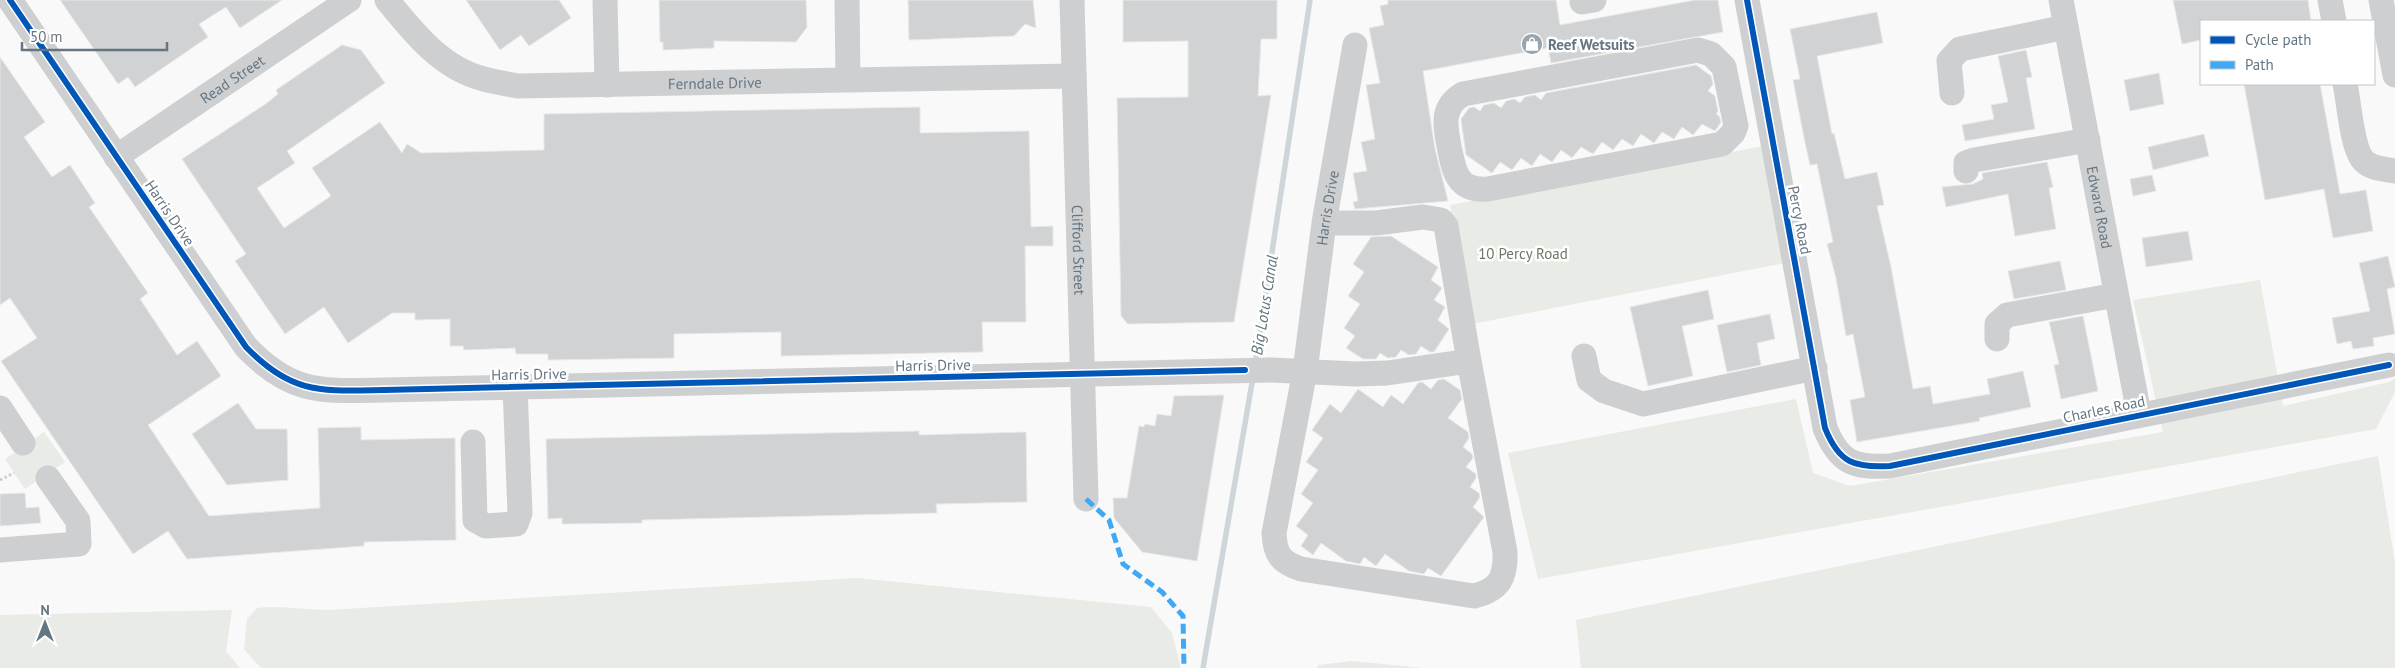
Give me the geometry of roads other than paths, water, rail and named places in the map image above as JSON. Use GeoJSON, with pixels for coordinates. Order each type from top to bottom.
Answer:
{"type":"FeatureCollection","features":[{"type":"Feature","properties":{"kind":"street","name":"Harris Drive"},"geometry":{"type":"LineString","coordinates":[[10,0],[246,347],[273,372],[291,382],[315,389],[345,391],[1245,370],[1271,370],[1305,371],[1387,373],[1469,361],[1505,552],[1505,568],[1500,582],[1488,592],[1474,596],[1301,569],[1287,564],[1278,557],[1274,532],[1305,371],[1324,223],[1355,45]]}},
{"type":"Feature","properties":{"kind":"street","name":"Read Street"},"geometry":{"type":"LineString","coordinates":[[116,157],[349,0]]}},
{"type":"Feature","properties":{"kind":"street","name":"Ferndale Drive"},"geometry":{"type":"LineString","coordinates":[[387,0],[412,32],[455,67],[482,79],[518,86],[1074,76]]}},
{"type":"Feature","properties":{"kind":"street"},"geometry":{"type":"LineString","coordinates":[[606,0],[606,85]]}},
{"type":"Feature","properties":{"kind":"street"},"geometry":{"type":"LineString","coordinates":[[847,0],[848,79]]}},
{"type":"Feature","properties":{"kind":"street","name":"Clifford Street"},"geometry":{"type":"LineString","coordinates":[[1072,0],[1086,499]]}},
{"type":"Feature","properties":{"kind":"street","name":"Percy Road"},"geometry":{"type":"LineString","coordinates":[[1747,0],[1825,428],[1831,444]]}},
{"type":"Feature","properties":{"kind":"street","name":"Edward Road"},"geometry":{"type":"LineString","coordinates":[[2061,0],[2139,414]]}},
{"type":"Feature","properties":{"kind":"street"},"geometry":{"type":"LineString","coordinates":[[2330,0],[2334,20]]}},
{"type":"Feature","properties":{"kind":"street"},"geometry":{"type":"LineString","coordinates":[[2381,0],[2395,75]]}},
{"type":"Feature","properties":{"kind":"street"},"geometry":{"type":"LineString","coordinates":[[1952,93],[1949,61],[1960,49],[2066,27]]}},
{"type":"Feature","properties":{"kind":"street"},"geometry":{"type":"LineString","coordinates":[[1736,126],[1724,67],[1711,54],[1698,50],[1463,94],[1451,103],[1445,123],[1454,172],[1467,186],[1481,190],[1716,146],[1728,140],[1736,126],[1768,120]]}},
{"type":"Feature","properties":{"kind":"street"},"geometry":{"type":"LineString","coordinates":[[2345,85],[2356,143],[2362,159],[2375,167],[2395,171]]}},
{"type":"Feature","properties":{"kind":"street"},"geometry":{"type":"LineString","coordinates":[[1966,170],[1966,164],[1974,160],[2088,140]]}},
{"type":"Feature","properties":{"kind":"street"},"geometry":{"type":"LineString","coordinates":[[1324,223],[1376,223],[1423,217],[1441,220],[1446,226],[1469,361]]}},
{"type":"Feature","properties":{"kind":"street"},"geometry":{"type":"LineString","coordinates":[[1997,339],[1997,324],[2007,315],[2116,295]]}},
{"type":"Feature","properties":{"kind":"street"},"geometry":{"type":"LineString","coordinates":[[1584,356],[1589,380],[1604,391],[1643,404],[1814,368]]}},
{"type":"Feature","properties":{"kind":"street","name":"Charles Road"},"geometry":{"type":"LineString","coordinates":[[1831,444],[1852,463],[1866,467],[1890,466],[2139,414],[2389,365]]}},
{"type":"Feature","properties":{"kind":"street"},"geometry":{"type":"LineString","coordinates":[[473,442],[475,520],[486,526],[516,524],[520,513],[515,387]]}},
{"type":"Feature","properties":{"kind":"street"},"geometry":{"type":"LineString","coordinates":[[0,408],[23,443]]}},
{"type":"Feature","properties":{"kind":"street"},"geometry":{"type":"LineString","coordinates":[[0,550],[79,544],[78,521],[48,478]]}},
{"type":"Feature","properties":{"kind":"waterway","name":"Big Lotus Canal"},"geometry":{"type":"LineString","coordinates":[[1255,365],[1310,0]]}},
{"type":"Feature","properties":{"kind":"waterway","name":"Big Lotus Canal"},"geometry":{"type":"LineString","coordinates":[[1203,668],[1253,377]]}},
{"type":"Feature","properties":{"kind":"place","name":"Reef Wetsuits"},"geometry":{"type":"Point","coordinates":[1532,44]}},
{"type":"Feature","properties":{"kind":"park label","name":"10 Percy Road"},"geometry":{"type":"Point","coordinates":[1523,253]}}]}
